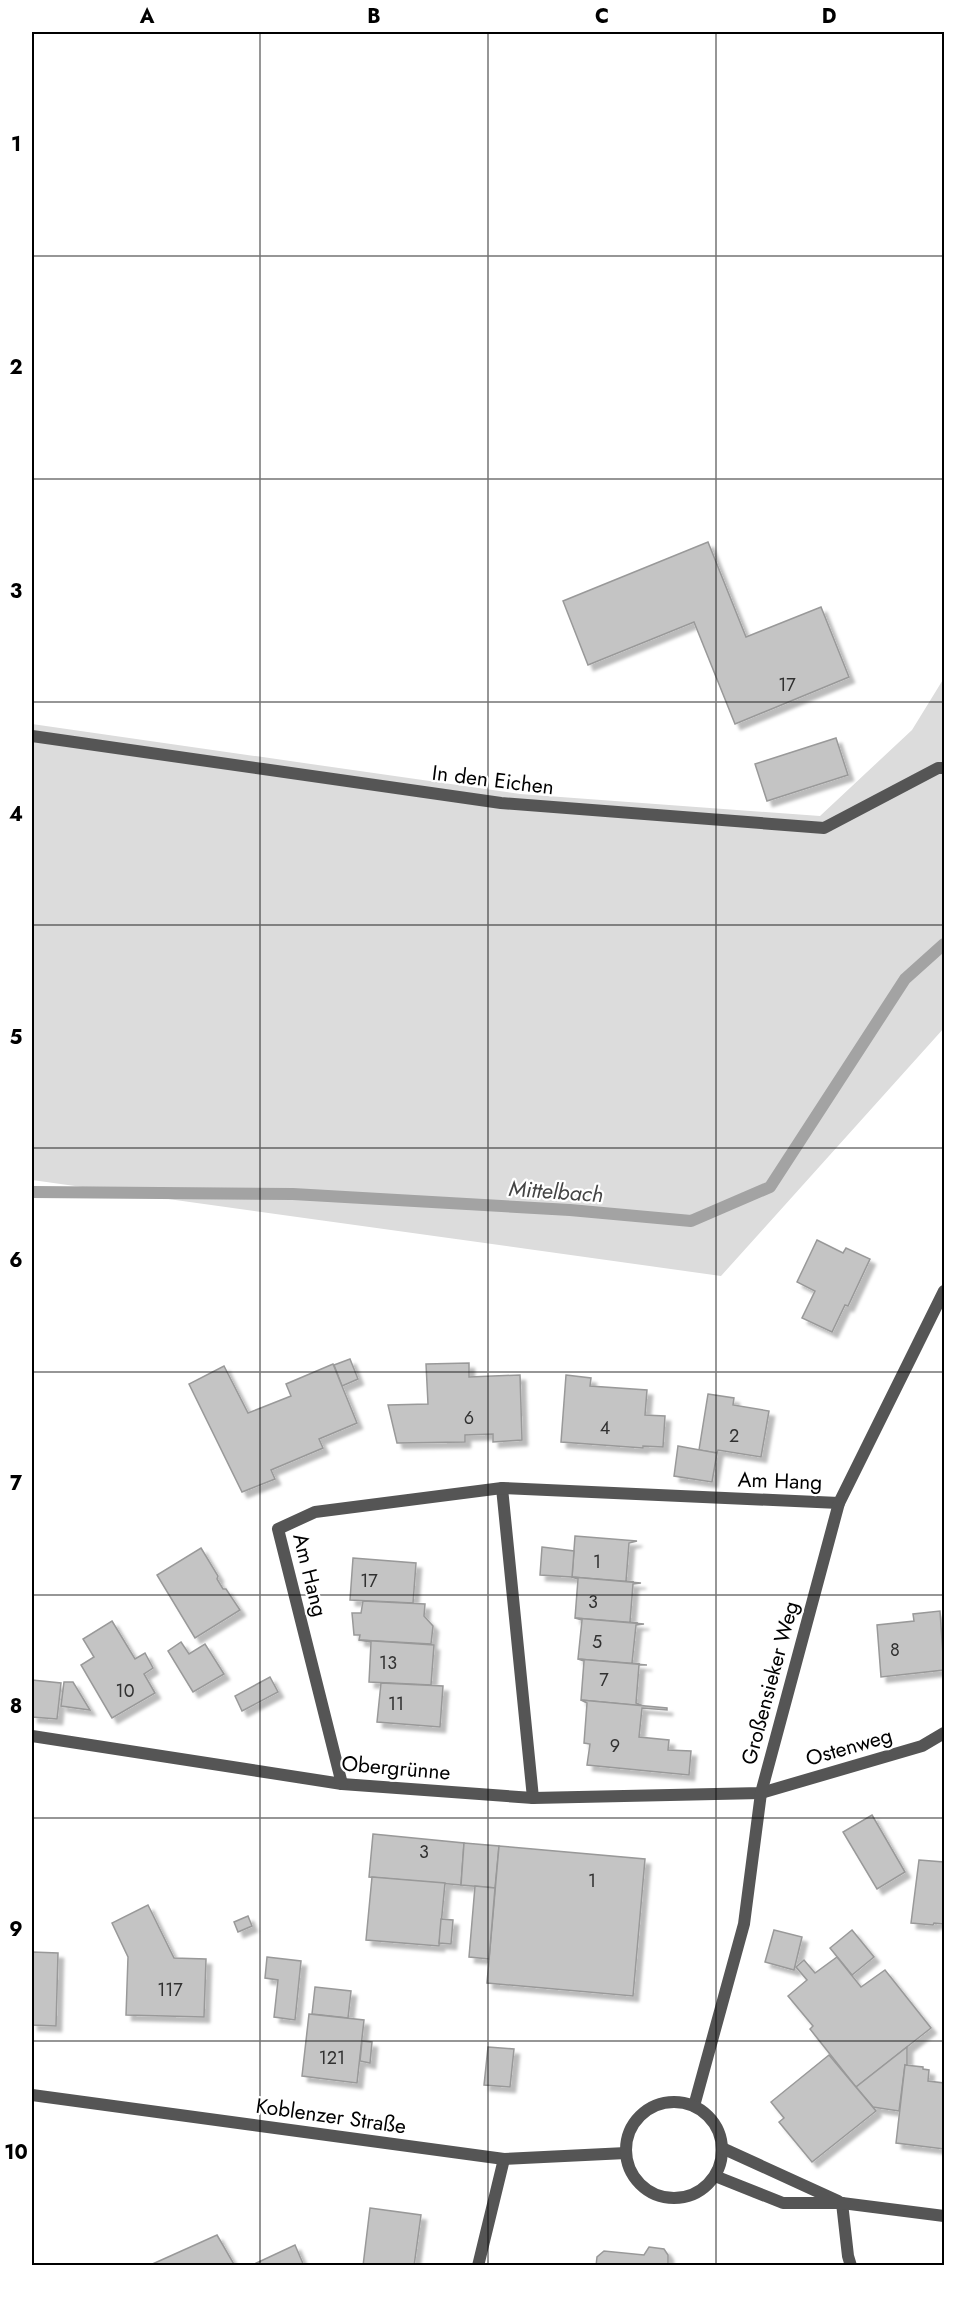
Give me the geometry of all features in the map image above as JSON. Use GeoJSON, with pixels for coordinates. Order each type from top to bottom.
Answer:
{"type":"FeatureCollection","features":[{"type":"Feature","properties":{"kind":"street","name":"In den Eichen"},"geometry":{"type":"LineString","coordinates":[[32,736],[501,803],[824,828],[941,768],[945,755]]}},
{"type":"Feature","properties":{"kind":"street","name":"Großensieker Weg"},"geometry":{"type":"LineString","coordinates":[[694,2106],[744,1924],[761,1793],[839,1503],[945,1291]]}},
{"type":"Feature","properties":{"kind":"street","name":"Am Hang"},"geometry":{"type":"LineString","coordinates":[[342,1784],[278,1529],[315,1512],[502,1488],[839,1503]]}},
{"type":"Feature","properties":{"kind":"street"},"geometry":{"type":"LineString","coordinates":[[502,1488],[533,1798]]}},
{"type":"Feature","properties":{"kind":"street","name":"Ostenweg"},"geometry":{"type":"LineString","coordinates":[[761,1793],[922,1746],[945,1733]]}},
{"type":"Feature","properties":{"kind":"street","name":"Obergrünne"},"geometry":{"type":"LineString","coordinates":[[32,1736],[342,1784],[533,1798],[761,1793]]}},
{"type":"Feature","properties":{"kind":"street","name":"Koblenzer Straße"},"geometry":{"type":"LineString","coordinates":[[32,2095],[504,2159],[626,2154]]}},
{"type":"Feature","properties":{"kind":"street"},"geometry":{"type":"LineString","coordinates":[[678,2102],[694,2106],[705,2113],[720,2134],[722,2148],[715,2176],[704,2188],[692,2195],[677,2198],[662,2197],[637,2181],[629,2168],[626,2154],[628,2137],[634,2122],[646,2110],[661,2103],[678,2102]]}},
{"type":"Feature","properties":{"kind":"street"},"geometry":{"type":"LineString","coordinates":[[722,2148],[842,2203]]}},
{"type":"Feature","properties":{"kind":"street"},"geometry":{"type":"LineString","coordinates":[[478,2265],[504,2159]]}},
{"type":"Feature","properties":{"kind":"street"},"geometry":{"type":"LineString","coordinates":[[715,2176],[783,2203],[842,2203],[945,2216]]}},
{"type":"Feature","properties":{"kind":"street"},"geometry":{"type":"LineString","coordinates":[[842,2203],[851,2265]]}},
{"type":"Feature","properties":{"kind":"shaded area"},"geometry":{"type":"Polygon","coordinates":[[[944,678],[944,1028],[721,1276],[32,1180],[32,724],[520,794],[820,816],[912,730],[944,678]]]}},
{"type":"Feature","properties":{"kind":"building"},"geometry":{"type":"Polygon","coordinates":[[[708,542],[746,637],[821,607],[849,677],[735,724],[694,622],[588,665],[563,601],[708,542]]]}},
{"type":"Feature","properties":{"kind":"building"},"geometry":{"type":"Polygon","coordinates":[[[836,738],[848,775],[767,801],[755,764],[836,738]]]}},
{"type":"Feature","properties":{"kind":"building"},"geometry":{"type":"Polygon","coordinates":[[[817,1240],[843,1253],[846,1248],[870,1259],[848,1306],[845,1305],[832,1332],[802,1318],[815,1291],[797,1282],[817,1240]]]}},
{"type":"Feature","properties":{"kind":"building"},"geometry":{"type":"Polygon","coordinates":[[[350,1359],[358,1379],[342,1386],[334,1365],[350,1359]]]}},
{"type":"Feature","properties":{"kind":"building"},"geometry":{"type":"Polygon","coordinates":[[[469,1363],[469,1377],[520,1375],[522,1440],[493,1442],[493,1434],[465,1435],[465,1442],[397,1443],[388,1405],[428,1404],[426,1364],[469,1363]]]}},
{"type":"Feature","properties":{"kind":"building"},"geometry":{"type":"Polygon","coordinates":[[[333,1364],[357,1423],[319,1439],[323,1448],[271,1470],[275,1479],[242,1492],[189,1384],[224,1366],[248,1413],[291,1396],[286,1384],[333,1364]]]}},
{"type":"Feature","properties":{"kind":"building"},"geometry":{"type":"Polygon","coordinates":[[[566,1375],[591,1378],[590,1386],[647,1390],[645,1415],[665,1416],[663,1447],[643,1446],[643,1448],[561,1442],[566,1375]]]}},
{"type":"Feature","properties":{"kind":"building"},"geometry":{"type":"Polygon","coordinates":[[[708,1394],[734,1398],[733,1405],[769,1411],[761,1457],[718,1450],[717,1453],[699,1450],[708,1394]]]}},
{"type":"Feature","properties":{"kind":"building"},"geometry":{"type":"Polygon","coordinates":[[[678,1446],[717,1453],[712,1482],[674,1476],[678,1446]]]}},
{"type":"Feature","properties":{"kind":"building"},"geometry":{"type":"Polygon","coordinates":[[[575,1536],[637,1541],[629,1543],[626,1581],[634,1582],[572,1577],[575,1536]]]}},
{"type":"Feature","properties":{"kind":"building"},"geometry":{"type":"Polygon","coordinates":[[[542,1547],[574,1551],[572,1577],[540,1575],[542,1547]]]}},
{"type":"Feature","properties":{"kind":"building"},"geometry":{"type":"Polygon","coordinates":[[[201,1548],[223,1589],[226,1589],[240,1610],[195,1638],[157,1575],[201,1548]]]}},
{"type":"Feature","properties":{"kind":"building"},"geometry":{"type":"Polygon","coordinates":[[[353,1558],[416,1563],[413,1603],[350,1600],[353,1558]]]}},
{"type":"Feature","properties":{"kind":"building"},"geometry":{"type":"Polygon","coordinates":[[[572,1577],[641,1583],[633,1584],[630,1622],[638,1623],[575,1618],[578,1579],[572,1577]]]}},
{"type":"Feature","properties":{"kind":"building"},"geometry":{"type":"Polygon","coordinates":[[[363,1601],[425,1604],[424,1616],[433,1626],[431,1644],[359,1640],[360,1635],[354,1635],[352,1613],[361,1613],[363,1601]]]}},
{"type":"Feature","properties":{"kind":"building"},"geometry":{"type":"Polygon","coordinates":[[[940,1611],[944,1670],[881,1677],[877,1625],[914,1621],[913,1614],[940,1611]]]}},
{"type":"Feature","properties":{"kind":"building"},"geometry":{"type":"Polygon","coordinates":[[[575,1618],[644,1624],[636,1625],[632,1663],[640,1664],[578,1659],[582,1620],[575,1618]]]}},
{"type":"Feature","properties":{"kind":"building"},"geometry":{"type":"Polygon","coordinates":[[[112,1621],[135,1659],[145,1653],[153,1668],[144,1674],[155,1693],[112,1718],[81,1665],[94,1657],[83,1639],[112,1621]]]}},
{"type":"Feature","properties":{"kind":"building"},"geometry":{"type":"Polygon","coordinates":[[[359,1640],[434,1645],[431,1685],[369,1682],[371,1642],[359,1640]]]}},
{"type":"Feature","properties":{"kind":"building"},"geometry":{"type":"Polygon","coordinates":[[[181,1642],[189,1654],[205,1644],[224,1674],[193,1692],[168,1651],[181,1642]]]}},
{"type":"Feature","properties":{"kind":"building"},"geometry":{"type":"Polygon","coordinates":[[[578,1659],[647,1665],[639,1665],[636,1703],[643,1706],[581,1700],[584,1661],[578,1659]]]}},
{"type":"Feature","properties":{"kind":"building"},"geometry":{"type":"Polygon","coordinates":[[[270,1677],[278,1692],[242,1711],[235,1696],[270,1677]]]}},
{"type":"Feature","properties":{"kind":"building"},"geometry":{"type":"Polygon","coordinates":[[[32,1680],[61,1683],[57,1719],[32,1717],[32,1680]]]}},
{"type":"Feature","properties":{"kind":"building"},"geometry":{"type":"Polygon","coordinates":[[[64,1682],[73,1682],[90,1710],[61,1706],[64,1682]]]}},
{"type":"Feature","properties":{"kind":"building"},"geometry":{"type":"Polygon","coordinates":[[[381,1683],[443,1686],[440,1727],[377,1722],[381,1683]]]}},
{"type":"Feature","properties":{"kind":"building"},"geometry":{"type":"Polygon","coordinates":[[[581,1700],[667,1708],[667,1710],[642,1708],[639,1737],[669,1740],[668,1750],[691,1751],[689,1775],[587,1765],[590,1744],[584,1743],[587,1703],[581,1700]]]}},
{"type":"Feature","properties":{"kind":"building"},"geometry":{"type":"Polygon","coordinates":[[[872,1815],[905,1872],[877,1889],[843,1832],[872,1815]]]}},
{"type":"Feature","properties":{"kind":"building"},"geometry":{"type":"Polygon","coordinates":[[[373,1834],[464,1843],[461,1885],[369,1877],[373,1834]]]}},
{"type":"Feature","properties":{"kind":"building"},"geometry":{"type":"Polygon","coordinates":[[[464,1843],[499,1846],[495,1888],[461,1885],[464,1843]]]}},
{"type":"Feature","properties":{"kind":"building"},"geometry":{"type":"Polygon","coordinates":[[[499,1846],[645,1859],[633,1996],[487,1983],[499,1846]]]}},
{"type":"Feature","properties":{"kind":"building"},"geometry":{"type":"Polygon","coordinates":[[[919,1860],[944,1862],[944,1924],[911,1923],[919,1860]]]}},
{"type":"Feature","properties":{"kind":"building"},"geometry":{"type":"Polygon","coordinates":[[[372,1877],[445,1883],[439,1946],[366,1940],[372,1877]]]}},
{"type":"Feature","properties":{"kind":"building"},"geometry":{"type":"Polygon","coordinates":[[[475,1886],[495,1888],[489,1959],[469,1957],[475,1886]]]}},
{"type":"Feature","properties":{"kind":"building"},"geometry":{"type":"Polygon","coordinates":[[[148,1905],[174,1958],[206,1959],[204,2017],[126,2015],[128,1957],[112,1923],[148,1905]]]}},
{"type":"Feature","properties":{"kind":"building"},"geometry":{"type":"Polygon","coordinates":[[[248,1916],[252,1926],[238,1932],[234,1922],[248,1916]]]}},
{"type":"Feature","properties":{"kind":"building"},"geometry":{"type":"Polygon","coordinates":[[[441,1919],[453,1920],[451,1944],[439,1943],[441,1919]]]}},
{"type":"Feature","properties":{"kind":"building"},"geometry":{"type":"Polygon","coordinates":[[[774,1930],[802,1937],[794,1970],[765,1962],[774,1930]]]}},
{"type":"Feature","properties":{"kind":"building"},"geometry":{"type":"Polygon","coordinates":[[[852,1930],[874,1957],[852,1975],[830,1948],[852,1930]]]}},
{"type":"Feature","properties":{"kind":"building"},"geometry":{"type":"Polygon","coordinates":[[[32,1952],[58,1953],[56,2026],[32,2025],[32,1952]]]}},
{"type":"Feature","properties":{"kind":"building"},"geometry":{"type":"Polygon","coordinates":[[[267,1957],[301,1961],[295,2020],[274,2017],[278,1980],[265,1978],[267,1957]]]}},
{"type":"Feature","properties":{"kind":"building"},"geometry":{"type":"Polygon","coordinates":[[[837,1957],[861,1987],[885,1970],[931,2028],[856,2087],[810,2029],[813,2026],[788,1996],[807,1980],[796,1967],[804,1960],[815,1973],[837,1957]]]}},
{"type":"Feature","properties":{"kind":"building"},"geometry":{"type":"Polygon","coordinates":[[[315,1987],[351,1991],[348,2018],[312,2014],[315,1987]]]}},
{"type":"Feature","properties":{"kind":"building"},"geometry":{"type":"Polygon","coordinates":[[[309,2014],[364,2020],[357,2083],[302,2076],[309,2014]]]}},
{"type":"Feature","properties":{"kind":"building"},"geometry":{"type":"Polygon","coordinates":[[[362,2041],[372,2042],[370,2063],[360,2061],[362,2041]]]}},
{"type":"Feature","properties":{"kind":"building"},"geometry":{"type":"Polygon","coordinates":[[[488,2047],[514,2049],[510,2087],[484,2085],[488,2047]]]}},
{"type":"Feature","properties":{"kind":"building"},"geometry":{"type":"Polygon","coordinates":[[[907,2047],[907,2066],[905,2065],[899,2111],[873,2107],[856,2087],[907,2047]]]}},
{"type":"Feature","properties":{"kind":"building"},"geometry":{"type":"Polygon","coordinates":[[[829,2055],[876,2111],[812,2162],[779,2122],[784,2118],[771,2102],[829,2055]]]}},
{"type":"Feature","properties":{"kind":"building"},"geometry":{"type":"Polygon","coordinates":[[[905,2065],[923,2067],[929,2070],[928,2081],[944,2083],[944,2149],[896,2143],[905,2065]]]}},
{"type":"Feature","properties":{"kind":"building"},"geometry":{"type":"Polygon","coordinates":[[[370,2208],[421,2215],[414,2266],[363,2266],[370,2208]]]}},
{"type":"Feature","properties":{"kind":"building"},"geometry":{"type":"Polygon","coordinates":[[[217,2235],[235,2266],[148,2266],[217,2235]]]}},
{"type":"Feature","properties":{"kind":"building"},"geometry":{"type":"Polygon","coordinates":[[[295,2245],[304,2266],[250,2266],[295,2245]]]}},
{"type":"Feature","properties":{"kind":"building"},"geometry":{"type":"Polygon","coordinates":[[[649,2247],[664,2249],[668,2255],[668,2266],[596,2266],[597,2257],[604,2251],[644,2255],[649,2247]]]}},
{"type":"Feature","properties":{"kind":"waterway","name":"Mittelbach"},"geometry":{"type":"LineString","coordinates":[[32,1192],[293,1194],[570,1210],[691,1221],[770,1187],[905,979],[944,944]]}}]}
